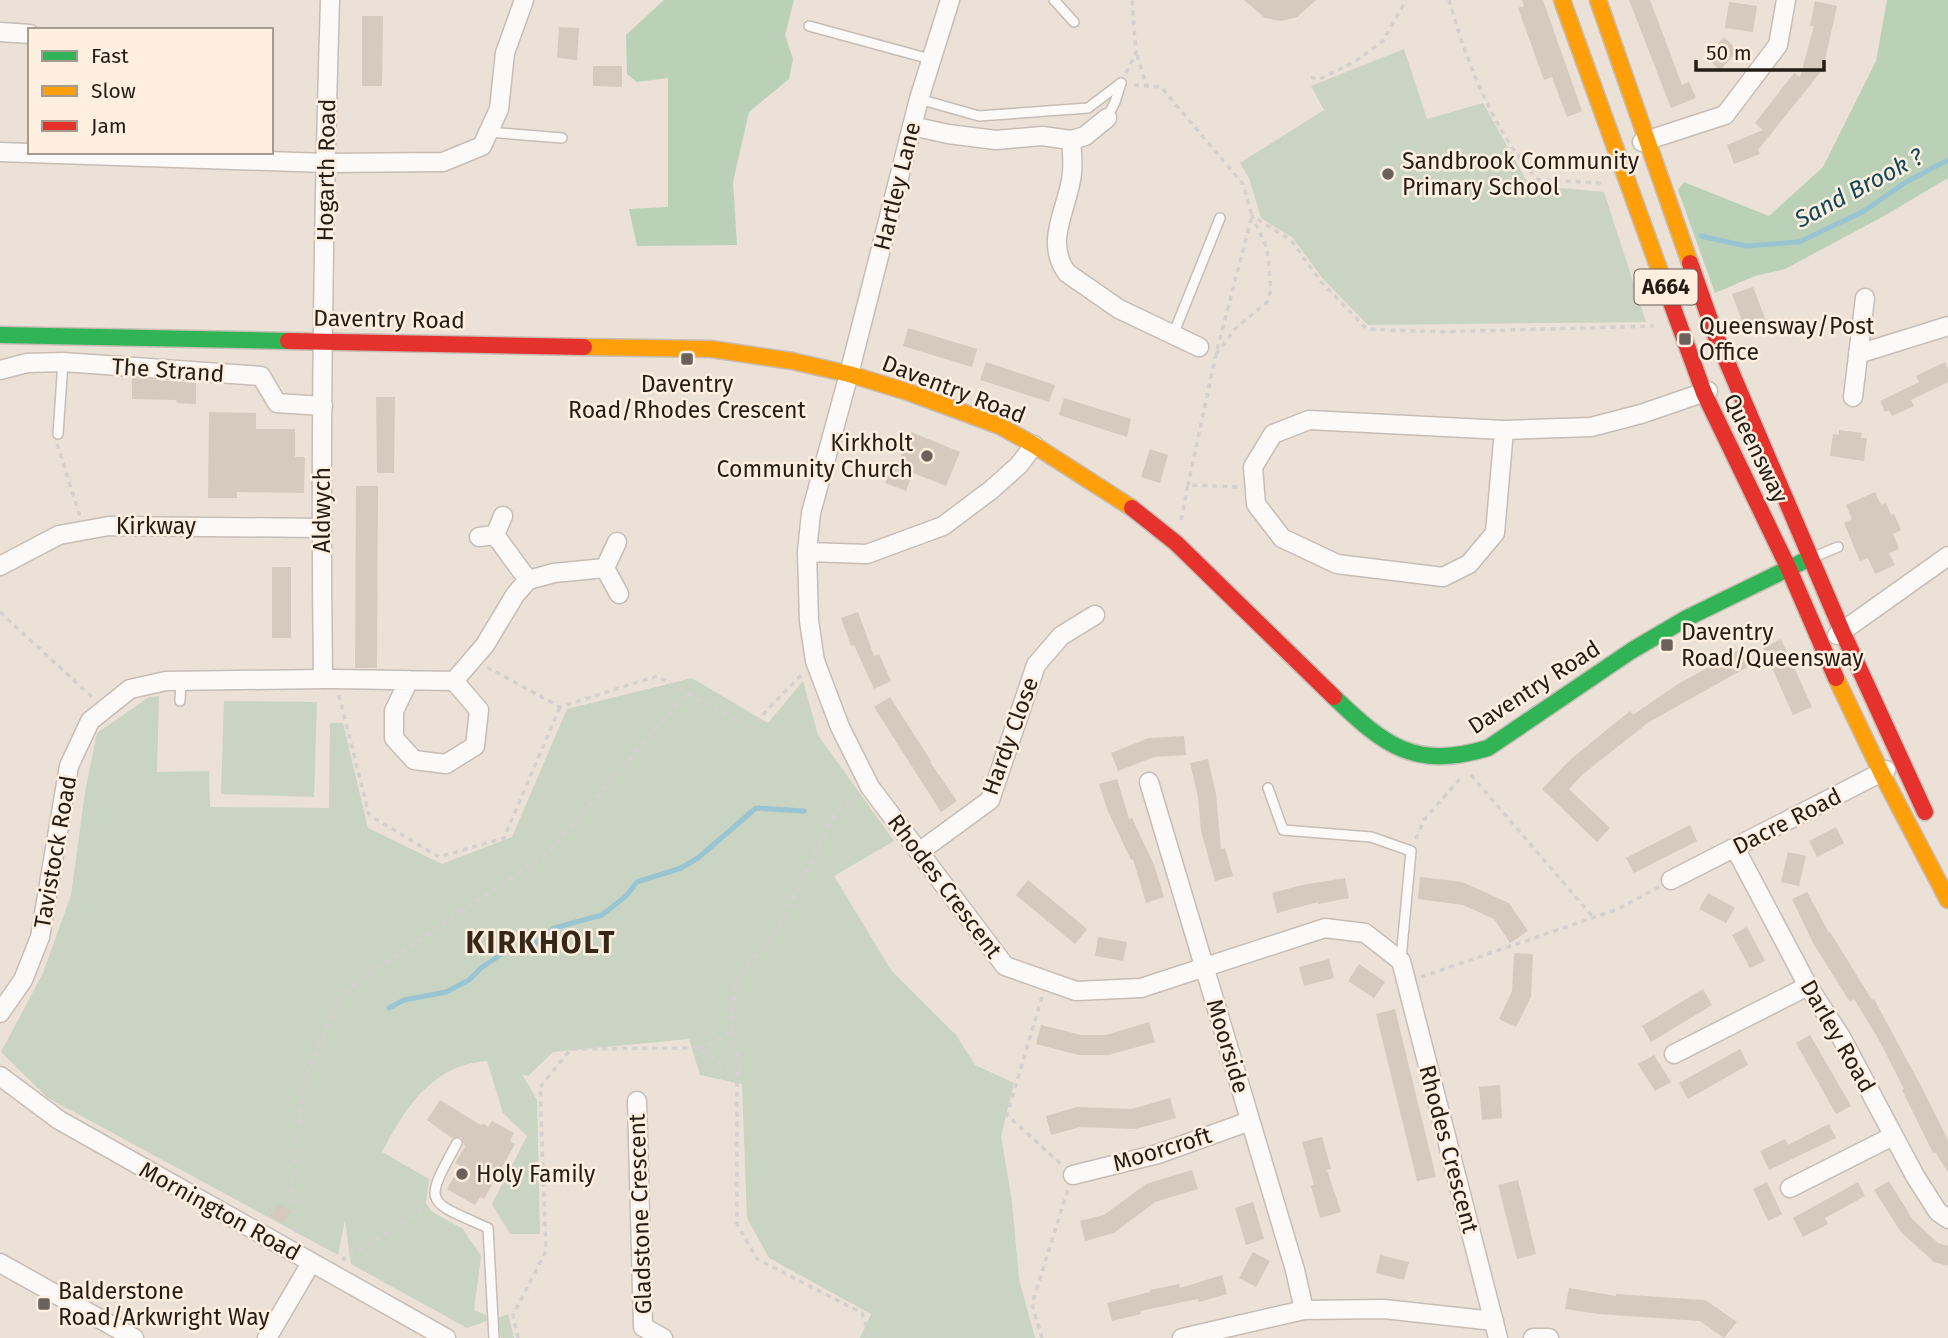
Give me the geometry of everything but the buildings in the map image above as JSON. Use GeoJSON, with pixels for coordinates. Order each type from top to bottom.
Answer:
{"type":"FeatureCollection","features":[{"type":"Feature","properties":{"kind":"main road","name":"Queensway"},"geometry":{"type":"LineString","coordinates":[[1562,0],[1704,393],[1788,567],[1821,645],[1881,772],[1944,867],[1948,900]]}},
{"type":"Feature","properties":{"kind":"main road","name":"Queensway"},"geometry":{"type":"LineString","coordinates":[[1598,0],[1715,334],[1842,631],[1933,831]]}},
{"type":"Feature","properties":{"kind":"main road","name":"Daventry Road"},"geometry":{"type":"LineString","coordinates":[[0,335],[711,349],[792,360],[849,373],[908,391],[1000,426],[1120,499],[1176,543],[1367,729],[1417,755],[1444,759],[1466,756],[1488,748],[1630,651],[1687,618],[1811,558]]}},
{"type":"Feature","properties":{"kind":"street","name":"Hogarth Road"},"geometry":{"type":"LineString","coordinates":[[323,341],[330,0]]}},
{"type":"Feature","properties":{"kind":"street"},"geometry":{"type":"LineString","coordinates":[[59,154],[325,163],[443,162],[482,146],[499,109],[505,53],[524,0]]}},
{"type":"Feature","properties":{"kind":"street","name":"Hartley Lane"},"geometry":{"type":"LineString","coordinates":[[849,373],[919,99],[950,0]]}},
{"type":"Feature","properties":{"kind":"street"},"geometry":{"type":"LineString","coordinates":[[1616,149],[1725,115],[1778,45],[1786,0]]}},
{"type":"Feature","properties":{"kind":"street"},"geometry":{"type":"LineString","coordinates":[[0,32],[28,34]]}},
{"type":"Feature","properties":{"kind":"street"},"geometry":{"type":"LineString","coordinates":[[912,125],[948,134],[996,140],[1042,136],[1071,140],[1085,136],[1107,118]]}},
{"type":"Feature","properties":{"kind":"street"},"geometry":{"type":"LineString","coordinates":[[1071,140],[1072,173],[1056,241],[1061,265],[1067,273],[1119,309],[1207,351]]}},
{"type":"Feature","properties":{"kind":"street"},"geometry":{"type":"LineString","coordinates":[[0,152],[28,153]]}},
{"type":"Feature","properties":{"kind":"street"},"geometry":{"type":"LineString","coordinates":[[1853,397],[1865,298]]}},
{"type":"Feature","properties":{"kind":"street"},"geometry":{"type":"LineString","coordinates":[[1858,354],[1948,326]]}},
{"type":"Feature","properties":{"kind":"street","name":"Aldwych"},"geometry":{"type":"LineString","coordinates":[[323,341],[321,528],[329,679]]}},
{"type":"Feature","properties":{"kind":"street","name":"The Strand"},"geometry":{"type":"LineString","coordinates":[[0,370],[27,363],[63,362],[261,376],[277,403],[323,406]]}},
{"type":"Feature","properties":{"kind":"street","name":"Rhodes Crescent"},"geometry":{"type":"LineString","coordinates":[[849,373],[811,513],[807,552],[809,621],[815,661],[840,727],[870,788],[1005,966],[1076,991],[1141,988],[1325,928],[1365,933],[1401,961],[1496,1329]]}},
{"type":"Feature","properties":{"kind":"street"},"geometry":{"type":"LineString","coordinates":[[1504,430],[1495,533],[1469,564],[1443,577],[1336,564],[1282,538],[1256,504],[1253,467],[1273,434],[1309,420],[1504,430],[1591,427],[1641,415],[1704,393],[1733,378]]}},
{"type":"Feature","properties":{"kind":"street"},"geometry":{"type":"LineString","coordinates":[[807,552],[867,554],[943,526],[992,490],[1019,465],[1034,445]]}},
{"type":"Feature","properties":{"kind":"street"},"geometry":{"type":"LineString","coordinates":[[503,516],[487,536],[528,580]]}},
{"type":"Feature","properties":{"kind":"street","name":"Kirkway"},"geometry":{"type":"LineString","coordinates":[[0,566],[59,535],[109,526],[321,528]]}},
{"type":"Feature","properties":{"kind":"street"},"geometry":{"type":"LineString","coordinates":[[605,568],[617,542]]}},
{"type":"Feature","properties":{"kind":"street"},"geometry":{"type":"LineString","coordinates":[[1821,645],[1948,556]]}},
{"type":"Feature","properties":{"kind":"street"},"geometry":{"type":"LineString","coordinates":[[454,681],[485,645],[515,595],[528,580],[554,573],[605,568]]}},
{"type":"Feature","properties":{"kind":"street"},"geometry":{"type":"LineString","coordinates":[[605,568],[619,594]]}},
{"type":"Feature","properties":{"kind":"street","name":"Hardy Close"},"geometry":{"type":"LineString","coordinates":[[919,852],[990,800],[1036,665],[1061,636],[1095,614]]}},
{"type":"Feature","properties":{"kind":"street","name":"Tavistock Road"},"geometry":{"type":"LineString","coordinates":[[0,1013],[23,980],[40,937],[69,766],[90,721],[130,689],[181,680],[408,680]]}},
{"type":"Feature","properties":{"kind":"street"},"geometry":{"type":"LineString","coordinates":[[408,680],[454,681],[479,710],[475,746],[446,764],[414,760],[394,738],[394,711],[408,680]]}},
{"type":"Feature","properties":{"kind":"street","name":"Dacre Road"},"geometry":{"type":"LineString","coordinates":[[1671,880],[1903,762]]}},
{"type":"Feature","properties":{"kind":"street","name":"Moorside"},"geometry":{"type":"LineString","coordinates":[[1149,782],[1295,1270],[1304,1310]]}},
{"type":"Feature","properties":{"kind":"street","name":"Darley Road"},"geometry":{"type":"LineString","coordinates":[[1735,848],[1808,986],[1841,1037],[1926,1194],[1938,1212],[1948,1219]]}},
{"type":"Feature","properties":{"kind":"street"},"geometry":{"type":"LineString","coordinates":[[1674,1054],[1808,986]]}},
{"type":"Feature","properties":{"kind":"street","name":"Mornington Road"},"geometry":{"type":"LineString","coordinates":[[0,1076],[58,1120],[446,1338]]}},
{"type":"Feature","properties":{"kind":"street","name":"Gladstone Crescent"},"geometry":{"type":"LineString","coordinates":[[637,1101],[640,1332],[663,1338]]}},
{"type":"Feature","properties":{"kind":"street","name":"Moorcroft"},"geometry":{"type":"LineString","coordinates":[[1073,1175],[1158,1154],[1250,1121]]}},
{"type":"Feature","properties":{"kind":"street"},"geometry":{"type":"LineString","coordinates":[[1790,1188],[1893,1136]]}},
{"type":"Feature","properties":{"kind":"street"},"geometry":{"type":"LineString","coordinates":[[267,1338],[304,1258]]}},
{"type":"Feature","properties":{"kind":"street"},"geometry":{"type":"LineString","coordinates":[[0,1263],[134,1338]]}},
{"type":"Feature","properties":{"kind":"street"},"geometry":{"type":"LineString","coordinates":[[1182,1338],[1304,1310],[1384,1309],[1496,1329]]}},
{"type":"Feature","properties":{"kind":"street"},"geometry":{"type":"LineString","coordinates":[[1533,1338],[1549,1338]]}},
{"type":"Feature","properties":{"kind":"lane"},"geometry":{"type":"LineString","coordinates":[[1054,0],[1074,22]]}},
{"type":"Feature","properties":{"kind":"lane"},"geometry":{"type":"LineString","coordinates":[[809,26],[930,59]]}},
{"type":"Feature","properties":{"kind":"lane"},"geometry":{"type":"LineString","coordinates":[[919,99],[979,116],[1088,108],[1121,83]]}},
{"type":"Feature","properties":{"kind":"lane"},"geometry":{"type":"LineString","coordinates":[[1107,118],[1121,83]]}},
{"type":"Feature","properties":{"kind":"lane"},"geometry":{"type":"LineString","coordinates":[[488,132],[562,138]]}},
{"type":"Feature","properties":{"kind":"lane"},"geometry":{"type":"LineString","coordinates":[[1173,335],[1220,218]]}},
{"type":"Feature","properties":{"kind":"lane"},"geometry":{"type":"LineString","coordinates":[[58,435],[63,362]]}},
{"type":"Feature","properties":{"kind":"lane"},"geometry":{"type":"LineString","coordinates":[[1811,558],[1838,547]]}},
{"type":"Feature","properties":{"kind":"lane"},"geometry":{"type":"LineString","coordinates":[[180,701],[181,680]]}},
{"type":"Feature","properties":{"kind":"lane"},"geometry":{"type":"LineString","coordinates":[[1268,789],[1283,830],[1371,837],[1411,850],[1401,961]]}},
{"type":"Feature","properties":{"kind":"lane"},"geometry":{"type":"LineString","coordinates":[[457,1143],[436,1182],[434,1196],[438,1203],[488,1228],[494,1338]]}},
{"type":"Feature","properties":{"kind":"path"},"geometry":{"type":"LineString","coordinates":[[1132,0],[1136,53],[1146,86]]}},
{"type":"Feature","properties":{"kind":"path"},"geometry":{"type":"LineString","coordinates":[[1311,77],[1318,80],[1346,66],[1383,41],[1406,0]]}},
{"type":"Feature","properties":{"kind":"path"},"geometry":{"type":"LineString","coordinates":[[1449,0],[1460,38],[1484,97],[1523,165],[1539,180],[1600,183],[1607,190]]}},
{"type":"Feature","properties":{"kind":"path"},"geometry":{"type":"LineString","coordinates":[[1136,53],[1121,83],[1161,87],[1243,184],[1252,216],[1267,248],[1271,290],[1266,302],[1207,351]]}},
{"type":"Feature","properties":{"kind":"path"},"geometry":{"type":"LineString","coordinates":[[1252,216],[1291,240],[1321,282],[1367,329],[1439,332],[1655,326]]}},
{"type":"Feature","properties":{"kind":"path"},"geometry":{"type":"LineString","coordinates":[[1176,543],[1188,485],[1207,351],[1252,216]]}},
{"type":"Feature","properties":{"kind":"path"},"geometry":{"type":"LineString","coordinates":[[58,435],[57,445],[84,530]]}},
{"type":"Feature","properties":{"kind":"path"},"geometry":{"type":"LineString","coordinates":[[1188,485],[1254,488]]}},
{"type":"Feature","properties":{"kind":"path"},"geometry":{"type":"LineString","coordinates":[[0,612],[105,709]]}},
{"type":"Feature","properties":{"kind":"path"},"geometry":{"type":"LineString","coordinates":[[472,660],[560,707],[657,676],[750,728],[815,661]]}},
{"type":"Feature","properties":{"kind":"path"},"geometry":{"type":"LineString","coordinates":[[329,679],[369,815],[439,857],[504,838],[560,707]]}},
{"type":"Feature","properties":{"kind":"path"},"geometry":{"type":"LineString","coordinates":[[304,1258],[292,1189],[304,1080],[336,1006],[349,988],[549,852],[687,693]]}},
{"type":"Feature","properties":{"kind":"path"},"geometry":{"type":"LineString","coordinates":[[1411,850],[1424,820],[1467,771],[1593,917]]}},
{"type":"Feature","properties":{"kind":"path"},"geometry":{"type":"LineString","coordinates":[[870,788],[835,814],[787,911],[769,941],[738,976],[731,1013],[740,1067],[737,1075],[737,1224],[757,1259],[862,1313],[870,1338]]}},
{"type":"Feature","properties":{"kind":"path"},"geometry":{"type":"LineString","coordinates":[[1406,983],[1618,909],[1671,880]]}},
{"type":"Feature","properties":{"kind":"path"},"geometry":{"type":"LineString","coordinates":[[1042,1338],[1032,1304],[1073,1175],[1007,1115],[1047,981]]}},
{"type":"Feature","properties":{"kind":"path"},"geometry":{"type":"LineString","coordinates":[[518,1338],[513,1315],[546,1251],[540,1087],[570,1049],[698,1048],[732,1031]]}},
{"type":"Feature","properties":{"kind":"path"},"geometry":{"type":"LineString","coordinates":[[698,1048],[737,1075]]}},
{"type":"Feature","properties":{"kind":"path"},"geometry":{"type":"LineString","coordinates":[[335,1276],[345,1256],[362,1249],[424,1206],[438,1203]]}},
{"type":"Feature","properties":{"kind":"green space"},"geometry":{"type":"Polygon","coordinates":[[[664,0],[794,0],[785,35],[793,59],[789,79],[749,112],[733,182],[737,245],[637,246],[629,209],[668,207],[668,78],[637,82],[627,74],[626,35],[664,0]]]}},
{"type":"Feature","properties":{"kind":"green space"},"geometry":{"type":"Polygon","coordinates":[[[1887,0],[1948,0],[1948,178],[1785,269],[1755,276],[1715,293],[1678,190],[1684,182],[1769,216],[1823,167],[1876,61],[1887,0]]]}},
{"type":"Feature","properties":{"kind":"green space"},"geometry":{"type":"Polygon","coordinates":[[[1404,49],[1427,119],[1483,103],[1529,185],[1604,192],[1646,322],[1368,325],[1323,279],[1293,238],[1261,218],[1249,178],[1240,163],[1324,110],[1311,86],[1404,49]]]}},
{"type":"Feature","properties":{"kind":"green space"},"geometry":{"type":"Polygon","coordinates":[[[692,678],[768,723],[803,681],[818,735],[894,841],[834,876],[891,970],[956,1035],[975,1065],[1014,1083],[1001,1136],[1012,1202],[1019,1279],[1035,1338],[860,1338],[871,1314],[769,1258],[747,1218],[742,1084],[700,1075],[689,1039],[553,1052],[528,1076],[522,1074],[537,1100],[540,1234],[510,1234],[492,1204],[527,1136],[503,1113],[487,1061],[467,1064],[450,1071],[435,1080],[411,1105],[382,1152],[429,1179],[426,1203],[431,1211],[463,1229],[481,1256],[474,1310],[486,1315],[487,1321],[467,1328],[351,1264],[345,1220],[338,1255],[48,1098],[1,1052],[43,973],[71,895],[85,792],[97,733],[149,697],[159,696],[157,772],[209,771],[210,807],[329,808],[330,723],[343,723],[368,828],[442,864],[512,837],[567,709],[692,678]]]}},
{"type":"Feature","properties":{"kind":"green space"},"geometry":{"type":"Polygon","coordinates":[[[224,701],[317,702],[314,797],[221,794],[224,701]]]}},
{"type":"Feature","properties":{"kind":"green space"},"geometry":{"type":"Polygon","coordinates":[[[508,1314],[514,1338],[501,1338],[498,1318],[508,1314]]]}},
{"type":"Feature","properties":{"kind":"waterway","name":"Sand Brook ?"},"geometry":{"type":"LineString","coordinates":[[1701,236],[1746,246],[1799,242],[1864,211],[1906,182],[1948,160]]}},
{"type":"Feature","properties":{"kind":"waterway"},"geometry":{"type":"LineString","coordinates":[[389,1008],[404,1000],[446,992],[469,980],[481,968],[505,952],[523,953],[554,928],[602,915],[626,896],[637,882],[681,868],[698,858],[756,808],[804,811]]}},
{"type":"Feature","properties":{"kind":"traffic: fast"},"geometry":{"type":"LineString","coordinates":[[0,335],[288,341]]}},
{"type":"Feature","properties":{"kind":"traffic: fast"},"geometry":{"type":"LineString","coordinates":[[1334,697],[1369,729],[1403,749],[1440,756],[1488,748],[1631,651],[1687,618],[1804,561]]}},
{"type":"Feature","properties":{"kind":"traffic: slow"},"geometry":{"type":"LineString","coordinates":[[1562,0],[1672,305]]}},
{"type":"Feature","properties":{"kind":"traffic: slow"},"geometry":{"type":"LineString","coordinates":[[1598,0],[1690,263]]}},
{"type":"Feature","properties":{"kind":"traffic: slow"},"geometry":{"type":"LineString","coordinates":[[584,347],[711,349],[792,361],[849,374],[908,392],[1000,426],[1132,508]]}},
{"type":"Feature","properties":{"kind":"traffic: slow"},"geometry":{"type":"LineString","coordinates":[[1836,678],[1881,772],[1948,900]]}},
{"type":"Feature","properties":{"kind":"traffic: jam"},"geometry":{"type":"LineString","coordinates":[[1690,263],[1715,334],[1842,631],[1925,812]]}},
{"type":"Feature","properties":{"kind":"traffic: jam"},"geometry":{"type":"LineString","coordinates":[[1672,305],[1704,393],[1788,567],[1836,678]]}},
{"type":"Feature","properties":{"kind":"traffic: jam"},"geometry":{"type":"LineString","coordinates":[[288,341],[584,347]]}},
{"type":"Feature","properties":{"kind":"traffic: jam"},"geometry":{"type":"LineString","coordinates":[[1132,508],[1176,543],[1334,697]]}},
{"type":"Feature","properties":{"kind":"place","name":"Sandbrook Community Primary School"},"geometry":{"type":"Point","coordinates":[1388,174]}},
{"type":"Feature","properties":{"kind":"place","name":"Queensway/Post Office"},"geometry":{"type":"Point","coordinates":[1685,339]}},
{"type":"Feature","properties":{"kind":"place","name":"Daventry Road/Rhodes Crescent"},"geometry":{"type":"Point","coordinates":[687,359]}},
{"type":"Feature","properties":{"kind":"place","name":"Kirkholt Community Church"},"geometry":{"type":"Point","coordinates":[927,456]}},
{"type":"Feature","properties":{"kind":"place","name":"Daventry Road/Queensway"},"geometry":{"type":"Point","coordinates":[1667,645]}},
{"type":"Feature","properties":{"kind":"place","name":"Holy Family"},"geometry":{"type":"Point","coordinates":[462,1174]}},
{"type":"Feature","properties":{"kind":"place","name":"Balderstone Road/Arkwright Way"},"geometry":{"type":"Point","coordinates":[44,1304]}},
{"type":"Feature","properties":{"kind":"district","name":"KIRKHOLT"},"geometry":{"type":"Point","coordinates":[541,943]}}]}
